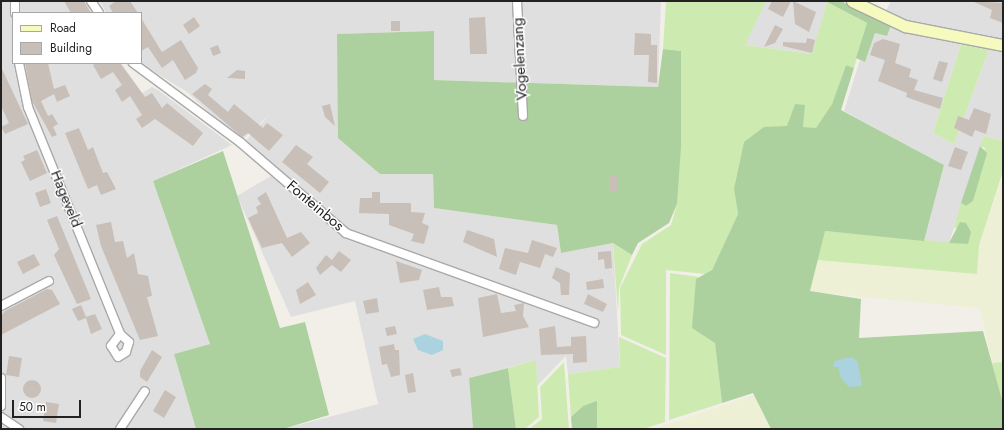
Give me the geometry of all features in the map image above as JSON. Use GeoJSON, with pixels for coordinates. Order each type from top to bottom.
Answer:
{"type":"FeatureCollection","features":[{"type":"Feature","properties":{"kind":"street"},"geometry":{"type":"LineString","coordinates":[[15,1],[15,12]]}},
{"type":"Feature","properties":{"kind":"street"},"geometry":{"type":"LineString","coordinates":[[91,1],[98,12]]}},
{"type":"Feature","properties":{"kind":"street","name":"Vogelenzang"},"geometry":{"type":"LineString","coordinates":[[517,1],[523,116]]}},
{"type":"Feature","properties":{"kind":"street"},"geometry":{"type":"LineString","coordinates":[[852,1],[905,26],[1003,45]]}},
{"type":"Feature","properties":{"kind":"street","name":"Hageveld"},"geometry":{"type":"LineString","coordinates":[[20,64],[28,107],[120,334]]}},
{"type":"Feature","properties":{"kind":"street","name":"Fonteinbos"},"geometry":{"type":"LineString","coordinates":[[134,64],[241,143],[346,233],[594,323]]}},
{"type":"Feature","properties":{"kind":"street"},"geometry":{"type":"LineString","coordinates":[[1,306],[49,281]]}},
{"type":"Feature","properties":{"kind":"street"},"geometry":{"type":"LineString","coordinates":[[1,378],[1,406]]}},
{"type":"Feature","properties":{"kind":"street"},"geometry":{"type":"LineString","coordinates":[[120,429],[145,391]]}},
{"type":"Feature","properties":{"kind":"street"},"geometry":{"type":"LineString","coordinates":[[1,417],[19,429]]}},
{"type":"Feature","properties":{"kind":"shaded area"},"geometry":{"type":"Polygon","coordinates":[[[1,1],[84,1],[92,12],[12,12],[12,64],[122,64],[142,93],[152,87],[158,90],[232,145],[153,181],[210,344],[174,354],[196,429],[1,429],[1,1]]]}},
{"type":"Feature","properties":{"kind":"shaded area"},"geometry":{"type":"Polygon","coordinates":[[[100,1],[661,1],[658,87],[434,80],[433,31],[337,34],[380,174],[433,174],[434,208],[557,225],[561,253],[613,243],[620,367],[568,374],[566,356],[537,386],[536,360],[469,378],[473,429],[283,429],[378,404],[355,301],[291,317],[237,196],[271,176],[241,146],[270,114],[241,141],[187,92],[142,64],[142,12],[106,12],[100,1]]]}},
{"type":"Feature","properties":{"kind":"shaded area"},"geometry":{"type":"Polygon","coordinates":[[[766,1],[827,1],[813,54],[744,45],[766,1]]]}},
{"type":"Feature","properties":{"kind":"shaded area"},"geometry":{"type":"Polygon","coordinates":[[[891,1],[1003,1],[1003,40],[913,23],[886,11],[891,1]]]}},
{"type":"Feature","properties":{"kind":"shaded area"},"geometry":{"type":"Polygon","coordinates":[[[891,25],[961,44],[933,133],[954,144],[989,49],[1003,51],[1003,141],[984,136],[949,243],[924,241],[944,165],[844,111],[860,60],[865,61],[875,33],[891,25]]]}},
{"type":"Feature","properties":{"kind":"green space"},"geometry":{"type":"Polygon","coordinates":[[[666,1],[766,1],[745,45],[812,54],[827,2],[867,23],[854,68],[846,65],[832,104],[816,128],[765,127],[734,189],[738,214],[712,270],[705,274],[666,270],[666,355],[621,335],[620,288],[642,244],[671,225],[677,204],[681,51],[663,49],[666,1]]]}},
{"type":"Feature","properties":{"kind":"green space"},"geometry":{"type":"Polygon","coordinates":[[[841,1],[891,25],[887,36],[875,33],[865,62],[856,58],[867,23],[827,2],[841,1]]]}},
{"type":"Feature","properties":{"kind":"green space"},"geometry":{"type":"Polygon","coordinates":[[[434,31],[434,80],[658,87],[663,49],[681,51],[681,147],[677,204],[669,223],[638,243],[632,255],[613,243],[561,253],[557,225],[434,208],[433,174],[380,174],[338,138],[337,34],[434,31]]]}},
{"type":"Feature","properties":{"kind":"green space"},"geometry":{"type":"Polygon","coordinates":[[[961,44],[989,49],[954,144],[933,133],[961,44]]]}},
{"type":"Feature","properties":{"kind":"green space"},"geometry":{"type":"Polygon","coordinates":[[[846,65],[854,68],[841,110],[944,165],[924,241],[825,231],[810,291],[861,299],[859,338],[983,331],[1003,403],[1003,429],[771,429],[753,393],[722,403],[715,343],[692,328],[696,279],[712,270],[738,214],[734,189],[744,142],[764,127],[787,126],[795,104],[805,105],[803,127],[816,128],[832,104],[846,65]]]}},
{"type":"Feature","properties":{"kind":"green space"},"geometry":{"type":"Polygon","coordinates":[[[984,136],[1003,141],[1003,171],[979,245],[977,274],[817,260],[824,231],[968,244],[955,227],[953,231],[961,203],[966,206],[973,201],[985,148],[980,146],[984,136]]]}},
{"type":"Feature","properties":{"kind":"green space"},"geometry":{"type":"Polygon","coordinates":[[[980,146],[987,153],[973,201],[966,206],[961,203],[980,146]]]}},
{"type":"Feature","properties":{"kind":"green space"},"geometry":{"type":"Polygon","coordinates":[[[223,151],[280,328],[305,322],[329,415],[283,429],[196,429],[174,354],[210,344],[153,181],[223,151]]]}},
{"type":"Feature","properties":{"kind":"green space"},"geometry":{"type":"Polygon","coordinates":[[[1000,183],[1003,183],[1003,362],[992,363],[980,308],[810,292],[817,260],[977,274],[979,245],[1000,183]]]}},
{"type":"Feature","properties":{"kind":"green space"},"geometry":{"type":"Polygon","coordinates":[[[960,222],[966,223],[971,232],[968,244],[949,243],[960,222]]]}},
{"type":"Feature","properties":{"kind":"green space"},"geometry":{"type":"Polygon","coordinates":[[[613,243],[632,255],[619,288],[618,313],[613,243]]]}},
{"type":"Feature","properties":{"kind":"green space"},"geometry":{"type":"Polygon","coordinates":[[[670,273],[699,277],[696,280],[715,343],[722,403],[669,420],[670,273]]]}},
{"type":"Feature","properties":{"kind":"green space"},"geometry":{"type":"Polygon","coordinates":[[[619,337],[666,358],[665,422],[643,429],[597,429],[597,402],[583,406],[571,417],[568,374],[620,367],[619,337]]]}},
{"type":"Feature","properties":{"kind":"green space"},"geometry":{"type":"Polygon","coordinates":[[[536,360],[539,417],[525,429],[516,429],[508,368],[536,360]]]}},
{"type":"Feature","properties":{"kind":"green space"},"geometry":{"type":"Polygon","coordinates":[[[564,362],[569,429],[529,429],[542,419],[540,387],[564,362]]]}},
{"type":"Feature","properties":{"kind":"green space"},"geometry":{"type":"Polygon","coordinates":[[[1003,362],[1003,403],[992,363],[1003,362]]]}},
{"type":"Feature","properties":{"kind":"green space"},"geometry":{"type":"Polygon","coordinates":[[[508,368],[516,429],[473,429],[469,378],[508,368]]]}},
{"type":"Feature","properties":{"kind":"green space"},"geometry":{"type":"Polygon","coordinates":[[[754,395],[771,429],[654,429],[754,395]]]}},
{"type":"Feature","properties":{"kind":"green space"},"geometry":{"type":"Polygon","coordinates":[[[597,401],[597,429],[572,429],[571,417],[583,406],[597,401]]]}},
{"type":"Feature","properties":{"kind":"water"},"geometry":{"type":"Polygon","coordinates":[[[425,334],[443,341],[443,350],[432,355],[418,350],[413,339],[425,334]]]}},
{"type":"Feature","properties":{"kind":"water"},"geometry":{"type":"Polygon","coordinates":[[[846,358],[854,358],[858,363],[862,386],[849,387],[841,378],[838,367],[833,367],[835,361],[846,358]]]}},
{"type":"Feature","properties":{"kind":"building"},"geometry":{"type":"Polygon","coordinates":[[[64,1],[84,1],[90,12],[70,12],[64,1]]]}},
{"type":"Feature","properties":{"kind":"building"},"geometry":{"type":"Polygon","coordinates":[[[116,1],[130,1],[137,12],[112,12],[109,6],[116,1]]]}},
{"type":"Feature","properties":{"kind":"building"},"geometry":{"type":"Polygon","coordinates":[[[772,1],[791,1],[783,17],[768,9],[772,1]]]}},
{"type":"Feature","properties":{"kind":"building"},"geometry":{"type":"Polygon","coordinates":[[[793,1],[816,12],[809,32],[795,24],[793,1]]]}},
{"type":"Feature","properties":{"kind":"building"},"geometry":{"type":"Polygon","coordinates":[[[972,1],[1003,3],[1003,23],[990,18],[992,10],[972,1]]]}},
{"type":"Feature","properties":{"kind":"building"},"geometry":{"type":"Polygon","coordinates":[[[194,17],[200,26],[189,34],[183,25],[194,17]]]}},
{"type":"Feature","properties":{"kind":"building"},"geometry":{"type":"Polygon","coordinates":[[[485,17],[487,54],[470,54],[469,18],[485,17]]]}},
{"type":"Feature","properties":{"kind":"building"},"geometry":{"type":"Polygon","coordinates":[[[142,20],[162,52],[181,40],[198,68],[196,73],[185,80],[173,60],[162,68],[148,47],[142,50],[142,20]]]}},
{"type":"Feature","properties":{"kind":"building"},"geometry":{"type":"Polygon","coordinates":[[[391,21],[400,21],[400,31],[391,31],[391,21]]]}},
{"type":"Feature","properties":{"kind":"building"},"geometry":{"type":"Polygon","coordinates":[[[775,25],[783,29],[775,43],[764,47],[775,25]]]}},
{"type":"Feature","properties":{"kind":"building"},"geometry":{"type":"Polygon","coordinates":[[[635,33],[651,34],[651,45],[657,45],[657,83],[648,82],[649,55],[634,55],[635,33]]]}},
{"type":"Feature","properties":{"kind":"building"},"geometry":{"type":"Polygon","coordinates":[[[807,38],[815,40],[812,53],[783,46],[783,42],[806,43],[807,38]]]}},
{"type":"Feature","properties":{"kind":"building"},"geometry":{"type":"Polygon","coordinates":[[[883,39],[900,44],[895,63],[911,69],[909,77],[918,80],[914,90],[943,98],[940,109],[906,97],[907,93],[878,81],[885,60],[870,55],[874,43],[883,39]]]}},
{"type":"Feature","properties":{"kind":"building"},"geometry":{"type":"Polygon","coordinates":[[[218,45],[221,53],[213,56],[210,48],[218,45]]]}},
{"type":"Feature","properties":{"kind":"building"},"geometry":{"type":"Polygon","coordinates":[[[939,61],[948,63],[942,82],[933,79],[939,61]]]}},
{"type":"Feature","properties":{"kind":"building"},"geometry":{"type":"Polygon","coordinates":[[[25,64],[48,64],[54,89],[65,85],[70,96],[57,102],[54,94],[41,101],[48,116],[52,114],[58,124],[53,127],[57,135],[52,137],[32,101],[25,64]]]}},
{"type":"Feature","properties":{"kind":"building"},"geometry":{"type":"Polygon","coordinates":[[[121,64],[145,97],[152,93],[162,108],[167,103],[203,133],[193,146],[155,119],[142,128],[136,119],[142,115],[130,96],[122,102],[115,90],[122,85],[113,72],[101,79],[93,65],[121,64]]]}},
{"type":"Feature","properties":{"kind":"building"},"geometry":{"type":"Polygon","coordinates":[[[1,67],[28,124],[5,134],[1,127],[9,123],[1,106],[1,67]]]}},
{"type":"Feature","properties":{"kind":"building"},"geometry":{"type":"Polygon","coordinates":[[[237,70],[245,71],[245,79],[227,78],[237,70]]]}},
{"type":"Feature","properties":{"kind":"building"},"geometry":{"type":"Polygon","coordinates":[[[205,84],[212,89],[208,95],[228,112],[234,104],[263,128],[267,123],[283,135],[269,151],[248,133],[242,137],[192,94],[205,84]]]}},
{"type":"Feature","properties":{"kind":"building"},"geometry":{"type":"Polygon","coordinates":[[[330,104],[335,126],[325,117],[322,106],[330,104]]]}},
{"type":"Feature","properties":{"kind":"building"},"geometry":{"type":"Polygon","coordinates":[[[974,108],[991,114],[986,134],[975,130],[972,137],[954,128],[958,116],[969,120],[974,108]]]}},
{"type":"Feature","properties":{"kind":"building"},"geometry":{"type":"Polygon","coordinates":[[[79,128],[88,150],[93,147],[103,173],[107,172],[116,189],[101,195],[97,185],[88,189],[65,133],[79,128]]]}},
{"type":"Feature","properties":{"kind":"building"},"geometry":{"type":"Polygon","coordinates":[[[296,145],[313,157],[307,164],[329,182],[320,193],[282,162],[296,145]]]}},
{"type":"Feature","properties":{"kind":"building"},"geometry":{"type":"Polygon","coordinates":[[[955,147],[968,152],[961,170],[948,166],[955,147]]]}},
{"type":"Feature","properties":{"kind":"building"},"geometry":{"type":"Polygon","coordinates":[[[37,150],[47,173],[30,181],[21,162],[25,160],[23,156],[37,150]]]}},
{"type":"Feature","properties":{"kind":"building"},"geometry":{"type":"Polygon","coordinates":[[[609,175],[617,175],[617,191],[609,191],[609,175]]]}},
{"type":"Feature","properties":{"kind":"building"},"geometry":{"type":"Polygon","coordinates":[[[46,189],[51,203],[40,207],[35,193],[46,189]]]}},
{"type":"Feature","properties":{"kind":"building"},"geometry":{"type":"Polygon","coordinates":[[[266,192],[287,238],[301,232],[310,243],[292,257],[282,243],[262,248],[248,218],[258,213],[256,207],[261,204],[257,198],[266,192]]]}},
{"type":"Feature","properties":{"kind":"building"},"geometry":{"type":"Polygon","coordinates":[[[372,192],[380,192],[380,203],[411,203],[411,212],[425,213],[422,223],[429,226],[424,244],[411,241],[414,234],[389,225],[389,214],[359,213],[360,198],[372,198],[372,192]]]}},
{"type":"Feature","properties":{"kind":"building"},"geometry":{"type":"Polygon","coordinates":[[[57,216],[91,299],[77,304],[54,255],[59,249],[47,220],[57,216]]]}},
{"type":"Feature","properties":{"kind":"building"},"geometry":{"type":"Polygon","coordinates":[[[111,222],[115,242],[123,241],[127,258],[134,253],[138,274],[148,276],[152,296],[147,297],[158,336],[140,340],[101,246],[96,225],[111,222]]]}},
{"type":"Feature","properties":{"kind":"building"},"geometry":{"type":"Polygon","coordinates":[[[467,230],[494,239],[497,257],[463,242],[467,230]]]}},
{"type":"Feature","properties":{"kind":"building"},"geometry":{"type":"Polygon","coordinates":[[[532,240],[557,248],[553,257],[545,254],[540,268],[520,262],[516,275],[499,269],[505,248],[528,253],[532,240]]]}},
{"type":"Feature","properties":{"kind":"building"},"geometry":{"type":"Polygon","coordinates":[[[339,251],[351,260],[341,272],[332,265],[320,275],[316,268],[326,255],[332,260],[339,251]]]}},
{"type":"Feature","properties":{"kind":"building"},"geometry":{"type":"Polygon","coordinates":[[[611,251],[612,268],[605,269],[604,259],[598,260],[598,252],[611,251]]]}},
{"type":"Feature","properties":{"kind":"building"},"geometry":{"type":"Polygon","coordinates":[[[34,254],[40,265],[23,274],[17,262],[34,254]]]}},
{"type":"Feature","properties":{"kind":"building"},"geometry":{"type":"Polygon","coordinates":[[[396,261],[422,270],[419,280],[400,283],[396,261]]]}},
{"type":"Feature","properties":{"kind":"building"},"geometry":{"type":"Polygon","coordinates":[[[556,267],[570,273],[569,295],[561,295],[560,283],[552,278],[556,267]]]}},
{"type":"Feature","properties":{"kind":"building"},"geometry":{"type":"Polygon","coordinates":[[[603,279],[604,288],[587,290],[586,282],[603,279]]]}},
{"type":"Feature","properties":{"kind":"building"},"geometry":{"type":"Polygon","coordinates":[[[308,282],[316,295],[300,304],[296,290],[308,282]]]}},
{"type":"Feature","properties":{"kind":"building"},"geometry":{"type":"Polygon","coordinates":[[[439,287],[441,297],[452,297],[454,306],[427,310],[423,290],[439,287]]]}},
{"type":"Feature","properties":{"kind":"building"},"geometry":{"type":"Polygon","coordinates":[[[47,289],[52,290],[60,304],[1,335],[1,316],[5,311],[47,289]]]}},
{"type":"Feature","properties":{"kind":"building"},"geometry":{"type":"Polygon","coordinates":[[[497,294],[501,313],[516,311],[514,305],[524,303],[523,316],[529,327],[483,337],[478,298],[497,294]]]}},
{"type":"Feature","properties":{"kind":"building"},"geometry":{"type":"Polygon","coordinates":[[[588,294],[607,304],[603,312],[584,304],[588,294]]]}},
{"type":"Feature","properties":{"kind":"building"},"geometry":{"type":"Polygon","coordinates":[[[377,298],[379,312],[366,314],[363,301],[377,298]]]}},
{"type":"Feature","properties":{"kind":"building"},"geometry":{"type":"Polygon","coordinates":[[[81,305],[86,317],[95,314],[102,329],[91,334],[86,318],[78,321],[72,309],[81,305]]]}},
{"type":"Feature","properties":{"kind":"building"},"geometry":{"type":"Polygon","coordinates":[[[395,326],[397,334],[387,336],[385,328],[395,326]]]}},
{"type":"Feature","properties":{"kind":"building"},"geometry":{"type":"Polygon","coordinates":[[[555,326],[557,347],[571,346],[571,337],[586,336],[587,362],[573,363],[573,354],[541,355],[539,329],[555,326]]]}},
{"type":"Feature","properties":{"kind":"building"},"geometry":{"type":"Polygon","coordinates":[[[394,344],[395,350],[399,350],[400,375],[391,377],[387,364],[382,365],[379,347],[394,344]]]}},
{"type":"Feature","properties":{"kind":"building"},"geometry":{"type":"Polygon","coordinates":[[[152,350],[162,357],[147,382],[140,377],[140,371],[152,350]]]}},
{"type":"Feature","properties":{"kind":"building"},"geometry":{"type":"Polygon","coordinates":[[[9,356],[22,358],[19,377],[6,375],[9,356]]]}},
{"type":"Feature","properties":{"kind":"building"},"geometry":{"type":"Polygon","coordinates":[[[460,368],[462,375],[452,377],[450,370],[460,368]]]}},
{"type":"Feature","properties":{"kind":"building"},"geometry":{"type":"Polygon","coordinates":[[[413,373],[416,392],[408,393],[405,375],[413,373]]]}},
{"type":"Feature","properties":{"kind":"building"},"geometry":{"type":"Polygon","coordinates":[[[32,380],[38,383],[41,389],[38,395],[32,398],[26,395],[23,389],[26,383],[32,380]]]}},
{"type":"Feature","properties":{"kind":"building"},"geometry":{"type":"Polygon","coordinates":[[[165,390],[176,397],[164,418],[153,411],[165,390]]]}},
{"type":"Feature","properties":{"kind":"building"},"geometry":{"type":"Polygon","coordinates":[[[46,402],[59,404],[56,423],[43,421],[46,402]]]}}]}
